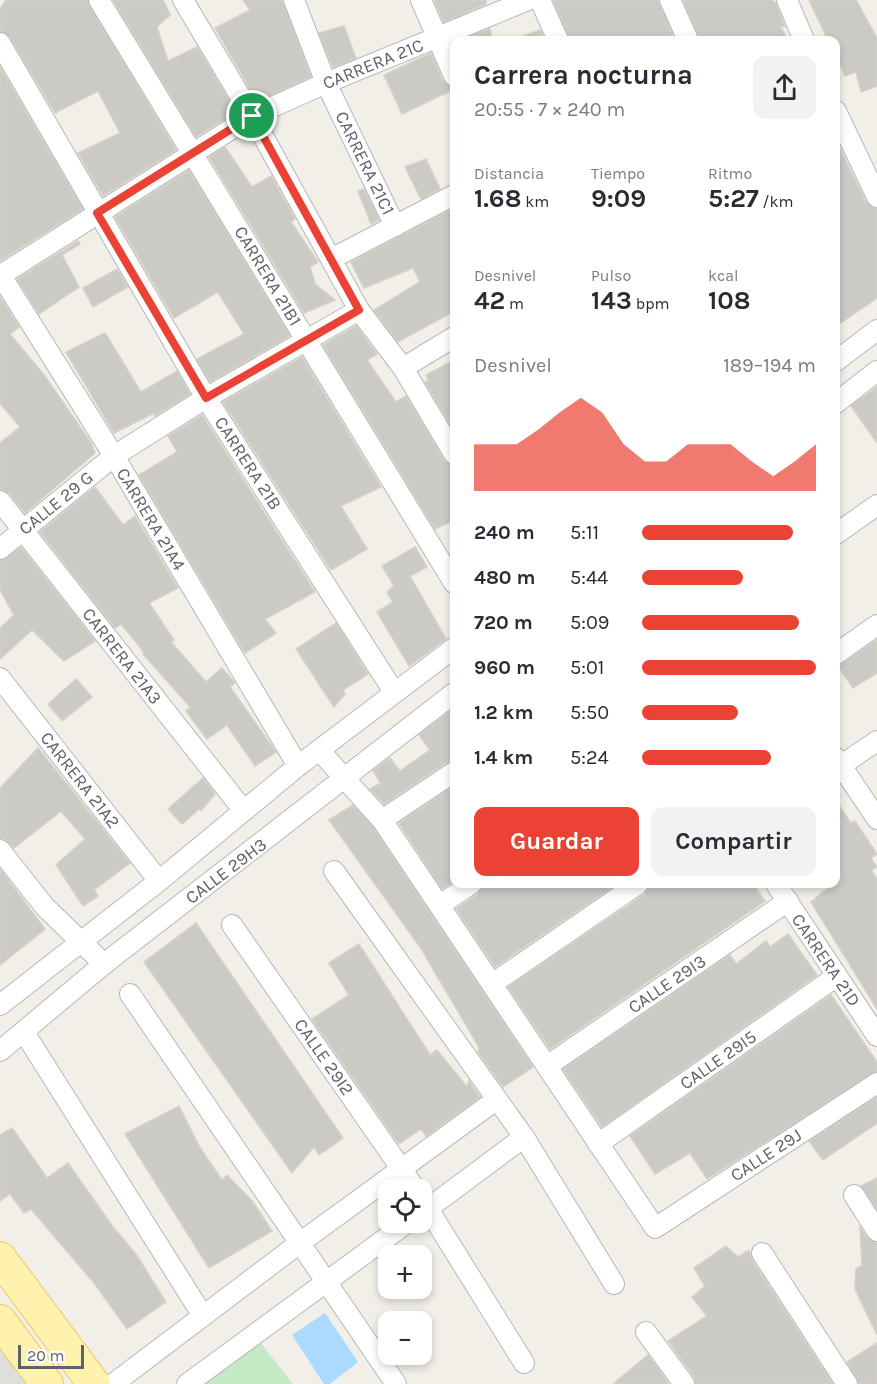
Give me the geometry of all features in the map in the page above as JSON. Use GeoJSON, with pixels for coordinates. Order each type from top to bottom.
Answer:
{"type":"FeatureCollection","features":[{"type":"Feature","properties":{"kind":"main road"},"geometry":{"type":"LineString","coordinates":[[0,1258],[94,1384]]}},
{"type":"Feature","properties":{"kind":"main road"},"geometry":{"type":"LineString","coordinates":[[0,1321],[47,1384]]}},
{"type":"Feature","properties":{"kind":"street","name":"CARRERA 21B1"},"geometry":{"type":"LineString","coordinates":[[99,0],[450,576]]}},
{"type":"Feature","properties":{"kind":"street"},"geometry":{"type":"LineString","coordinates":[[183,0],[252,116],[359,310],[403,368],[450,444]]}},
{"type":"Feature","properties":{"kind":"street","name":"CARRERA 21C1"},"geometry":{"type":"LineString","coordinates":[[294,0],[326,83],[395,226]]}},
{"type":"Feature","properties":{"kind":"street"},"geometry":{"type":"LineString","coordinates":[[421,0],[450,66]]}},
{"type":"Feature","properties":{"kind":"street","name":"CARRERA 21C"},"geometry":{"type":"LineString","coordinates":[[0,274],[252,116],[528,0]]}},
{"type":"Feature","properties":{"kind":"street"},"geometry":{"type":"LineString","coordinates":[[540,0],[556,36]]}},
{"type":"Feature","properties":{"kind":"street"},"geometry":{"type":"LineString","coordinates":[[670,0],[686,36]]}},
{"type":"Feature","properties":{"kind":"street"},"geometry":{"type":"LineString","coordinates":[[787,0],[802,36]]}},
{"type":"Feature","properties":{"kind":"street","name":"CARRERA 21B"},"geometry":{"type":"LineString","coordinates":[[0,43],[206,398],[394,692]]}},
{"type":"Feature","properties":{"kind":"street"},"geometry":{"type":"LineString","coordinates":[[840,119],[877,197]]}},
{"type":"Feature","properties":{"kind":"street"},"geometry":{"type":"LineString","coordinates":[[331,259],[450,197]]}},
{"type":"Feature","properties":{"kind":"street","name":"CARRERA 21A4"},"geometry":{"type":"LineString","coordinates":[[0,274],[114,456],[298,766]]}},
{"type":"Feature","properties":{"kind":"street","name":"CALLE 29 G"},"geometry":{"type":"LineString","coordinates":[[0,549],[114,456],[206,398],[359,310]]}},
{"type":"Feature","properties":{"kind":"street"},"geometry":{"type":"LineString","coordinates":[[840,358],[877,330]]}},
{"type":"Feature","properties":{"kind":"street"},"geometry":{"type":"LineString","coordinates":[[403,368],[450,339]]}},
{"type":"Feature","properties":{"kind":"street"},"geometry":{"type":"LineString","coordinates":[[840,400],[877,371]]}},
{"type":"Feature","properties":{"kind":"street","name":"CARRERA 21A3"},"geometry":{"type":"LineString","coordinates":[[0,501],[244,811]]}},
{"type":"Feature","properties":{"kind":"street"},"geometry":{"type":"LineString","coordinates":[[840,531],[877,505]]}},
{"type":"Feature","properties":{"kind":"street"},"geometry":{"type":"LineString","coordinates":[[840,651],[877,625]]}},
{"type":"Feature","properties":{"kind":"street","name":"CALLE 29H3"},"geometry":{"type":"LineString","coordinates":[[0,1005],[159,881],[298,766],[450,651]]}},
{"type":"Feature","properties":{"kind":"street","name":"CARRERA 21A2"},"geometry":{"type":"LineString","coordinates":[[0,678],[159,881]]}},
{"type":"Feature","properties":{"kind":"street","name":"CALLE 29H3"},"geometry":{"type":"LineString","coordinates":[[0,1051],[104,964],[346,779],[450,696]]}},
{"type":"Feature","properties":{"kind":"street"},"geometry":{"type":"LineString","coordinates":[[840,761],[877,741]]}},
{"type":"Feature","properties":{"kind":"street"},"geometry":{"type":"LineString","coordinates":[[319,750],[382,820],[598,1144]]}},
{"type":"Feature","properties":{"kind":"street"},"geometry":{"type":"LineString","coordinates":[[840,765],[877,819]]}},
{"type":"Feature","properties":{"kind":"street"},"geometry":{"type":"LineString","coordinates":[[382,820],[450,775]]}},
{"type":"Feature","properties":{"kind":"street"},"geometry":{"type":"LineString","coordinates":[[0,850],[45,907],[104,964]]}},
{"type":"Feature","properties":{"kind":"street"},"geometry":{"type":"LineString","coordinates":[[334,871],[524,1137],[614,1284]]}},
{"type":"Feature","properties":{"kind":"street"},"geometry":{"type":"LineString","coordinates":[[440,906],[465,888]]}},
{"type":"Feature","properties":{"kind":"street"},"geometry":{"type":"LineString","coordinates":[[492,984],[632,888]]}},
{"type":"Feature","properties":{"kind":"street","name":"CARRERA 21D"},"geometry":{"type":"LineString","coordinates":[[779,888],[877,1036]]}},
{"type":"Feature","properties":{"kind":"street","name":"CALLE 29I3"},"geometry":{"type":"LineString","coordinates":[[547,1066],[788,902]]}},
{"type":"Feature","properties":{"kind":"street","name":"CALLE 29I2"},"geometry":{"type":"LineString","coordinates":[[232,925],[409,1179]]}},
{"type":"Feature","properties":{"kind":"street","name":"CALLE 29I5"},"geometry":{"type":"LineString","coordinates":[[598,1144],[837,976]]}},
{"type":"Feature","properties":{"kind":"street"},"geometry":{"type":"LineString","coordinates":[[129,994],[301,1242],[396,1384]]}},
{"type":"Feature","properties":{"kind":"street"},"geometry":{"type":"LineString","coordinates":[[24,1032],[204,1316]]}},
{"type":"Feature","properties":{"kind":"street","name":"CALLE 29J"},"geometry":{"type":"LineString","coordinates":[[598,1144],[655,1228],[877,1083]]}},
{"type":"Feature","properties":{"kind":"street"},"geometry":{"type":"LineString","coordinates":[[113,1384],[301,1242],[496,1100]]}},
{"type":"Feature","properties":{"kind":"street"},"geometry":{"type":"LineString","coordinates":[[432,1201],[524,1137]]}},
{"type":"Feature","properties":{"kind":"street"},"geometry":{"type":"LineString","coordinates":[[854,1195],[877,1231]]}},
{"type":"Feature","properties":{"kind":"street"},"geometry":{"type":"LineString","coordinates":[[432,1219],[524,1363]]}},
{"type":"Feature","properties":{"kind":"street"},"geometry":{"type":"LineString","coordinates":[[187,1384],[392,1233]]}},
{"type":"Feature","properties":{"kind":"street"},"geometry":{"type":"LineString","coordinates":[[762,1253],[847,1384]]}},
{"type":"Feature","properties":{"kind":"street"},"geometry":{"type":"LineString","coordinates":[[646,1332],[684,1384]]}},
{"type":"Feature","properties":{"kind":"shaded area"},"geometry":{"type":"Polygon","coordinates":[[[0,1348],[28,1384],[0,1384],[0,1348]]]}},
{"type":"Feature","properties":{"kind":"green space"},"geometry":{"type":"Polygon","coordinates":[[[259,1341],[293,1384],[197,1384],[259,1341]]]}},
{"type":"Feature","properties":{"kind":"water"},"geometry":{"type":"Polygon","coordinates":[[[325,1313],[358,1362],[330,1384],[324,1384],[292,1335],[325,1313]]]}},
{"type":"Feature","properties":{"kind":"building"},"geometry":{"type":"Polygon","coordinates":[[[6,0],[87,0],[176,150],[103,196],[78,153],[120,133],[98,91],[55,113],[10,37],[0,31],[0,9],[6,0]]]}},
{"type":"Feature","properties":{"kind":"building"},"geometry":{"type":"Polygon","coordinates":[[[113,0],[163,0],[170,15],[157,27],[168,61],[197,47],[236,112],[196,137],[113,0]]]}},
{"type":"Feature","properties":{"kind":"building"},"geometry":{"type":"Polygon","coordinates":[[[243,0],[282,0],[311,77],[257,101],[215,28],[250,10],[243,0]]]}},
{"type":"Feature","properties":{"kind":"building"},"geometry":{"type":"Polygon","coordinates":[[[434,0],[486,0],[486,4],[444,22],[434,0]]]}},
{"type":"Feature","properties":{"kind":"building"},"geometry":{"type":"Polygon","coordinates":[[[553,0],[658,0],[673,36],[568,36],[553,0]]]}},
{"type":"Feature","properties":{"kind":"building"},"geometry":{"type":"Polygon","coordinates":[[[683,0],[771,0],[776,3],[785,27],[780,26],[786,36],[698,36],[683,0]]]}},
{"type":"Feature","properties":{"kind":"building"},"geometry":{"type":"Polygon","coordinates":[[[809,0],[856,0],[877,38],[877,86],[861,92],[856,72],[845,76],[840,65],[840,36],[826,36],[809,0]]]}},
{"type":"Feature","properties":{"kind":"building"},"geometry":{"type":"Polygon","coordinates":[[[344,26],[356,58],[333,67],[319,33],[344,26]]]}},
{"type":"Feature","properties":{"kind":"building"},"geometry":{"type":"Polygon","coordinates":[[[490,28],[491,36],[471,36],[490,28]]]}},
{"type":"Feature","properties":{"kind":"building"},"geometry":{"type":"Polygon","coordinates":[[[540,30],[543,36],[524,36],[540,30]]]}},
{"type":"Feature","properties":{"kind":"building"},"geometry":{"type":"Polygon","coordinates":[[[431,53],[443,81],[450,86],[450,91],[402,114],[384,75],[431,53]]]}},
{"type":"Feature","properties":{"kind":"building"},"geometry":{"type":"Polygon","coordinates":[[[0,67],[83,209],[0,261],[0,67]]]}},
{"type":"Feature","properties":{"kind":"building"},"geometry":{"type":"Polygon","coordinates":[[[225,147],[252,187],[271,176],[295,219],[291,222],[318,262],[310,267],[315,284],[335,300],[304,313],[209,157],[225,147]]]}},
{"type":"Feature","properties":{"kind":"building"},"geometry":{"type":"Polygon","coordinates":[[[840,149],[866,202],[877,209],[877,298],[840,323],[840,149]]]}},
{"type":"Feature","properties":{"kind":"building"},"geometry":{"type":"Polygon","coordinates":[[[426,159],[440,189],[421,199],[405,167],[426,159]]]}},
{"type":"Feature","properties":{"kind":"building"},"geometry":{"type":"Polygon","coordinates":[[[189,170],[290,336],[210,382],[197,359],[244,334],[218,292],[174,318],[115,217],[189,170]]]}},
{"type":"Feature","properties":{"kind":"building"},"geometry":{"type":"Polygon","coordinates":[[[364,189],[379,220],[371,224],[358,191],[364,189]]]}},
{"type":"Feature","properties":{"kind":"building"},"geometry":{"type":"Polygon","coordinates":[[[450,210],[450,313],[398,342],[374,310],[420,282],[413,268],[364,288],[351,262],[450,210]]]}},
{"type":"Feature","properties":{"kind":"building"},"geometry":{"type":"Polygon","coordinates":[[[78,241],[80,244],[62,255],[79,287],[39,314],[17,279],[78,241]]]}},
{"type":"Feature","properties":{"kind":"building"},"geometry":{"type":"Polygon","coordinates":[[[117,269],[128,287],[93,307],[83,288],[117,269]]]}},
{"type":"Feature","properties":{"kind":"building"},"geometry":{"type":"Polygon","coordinates":[[[0,297],[19,327],[10,334],[44,375],[92,444],[95,453],[25,513],[9,493],[0,489],[0,443],[20,427],[0,403],[0,297]]]}},
{"type":"Feature","properties":{"kind":"building"},"geometry":{"type":"Polygon","coordinates":[[[356,326],[377,354],[367,360],[396,402],[406,396],[444,460],[450,464],[450,522],[435,529],[323,345],[356,326]]]}},
{"type":"Feature","properties":{"kind":"building"},"geometry":{"type":"Polygon","coordinates":[[[105,333],[141,392],[177,371],[190,394],[155,416],[154,413],[114,433],[66,352],[105,333]]]}},
{"type":"Feature","properties":{"kind":"building"},"geometry":{"type":"Polygon","coordinates":[[[302,357],[381,487],[341,506],[367,549],[331,570],[223,402],[302,357]]]}},
{"type":"Feature","properties":{"kind":"building"},"geometry":{"type":"Polygon","coordinates":[[[450,362],[450,424],[425,382],[429,380],[426,375],[450,362]]]}},
{"type":"Feature","properties":{"kind":"building"},"geometry":{"type":"Polygon","coordinates":[[[877,387],[877,443],[851,406],[877,387]]]}},
{"type":"Feature","properties":{"kind":"building"},"geometry":{"type":"Polygon","coordinates":[[[202,415],[315,592],[265,619],[276,633],[245,653],[139,475],[177,452],[168,436],[202,415]]]}},
{"type":"Feature","properties":{"kind":"building"},"geometry":{"type":"Polygon","coordinates":[[[95,487],[123,525],[135,516],[178,588],[149,603],[174,640],[171,642],[206,682],[222,668],[235,683],[230,687],[276,752],[255,766],[227,725],[207,739],[186,711],[190,707],[143,654],[144,652],[121,624],[115,628],[40,532],[95,487]]]}},
{"type":"Feature","properties":{"kind":"building"},"geometry":{"type":"Polygon","coordinates":[[[21,547],[95,641],[64,661],[32,630],[0,659],[0,628],[14,615],[0,590],[0,561],[21,547]]]}},
{"type":"Feature","properties":{"kind":"building"},"geometry":{"type":"Polygon","coordinates":[[[415,547],[427,567],[410,576],[446,639],[409,666],[377,612],[393,602],[387,592],[394,586],[382,566],[415,547]]]}},
{"type":"Feature","properties":{"kind":"building"},"geometry":{"type":"Polygon","coordinates":[[[336,623],[368,674],[343,690],[345,694],[334,707],[296,649],[336,623]]]}},
{"type":"Feature","properties":{"kind":"building"},"geometry":{"type":"Polygon","coordinates":[[[877,640],[877,673],[853,688],[840,669],[840,665],[877,640]]]}},
{"type":"Feature","properties":{"kind":"building"},"geometry":{"type":"Polygon","coordinates":[[[76,679],[92,697],[62,721],[48,704],[76,679]]]}},
{"type":"Feature","properties":{"kind":"building"},"geometry":{"type":"Polygon","coordinates":[[[450,711],[450,761],[384,804],[370,789],[381,783],[373,771],[390,758],[400,771],[430,750],[419,735],[450,711]]]}},
{"type":"Feature","properties":{"kind":"building"},"geometry":{"type":"Polygon","coordinates":[[[38,748],[130,863],[94,890],[98,896],[83,906],[56,865],[85,839],[61,811],[14,848],[5,839],[0,838],[0,788],[38,748]]]}},
{"type":"Feature","properties":{"kind":"building"},"geometry":{"type":"Polygon","coordinates":[[[203,778],[215,794],[201,811],[199,809],[182,824],[168,809],[203,778]]]}},
{"type":"Feature","properties":{"kind":"building"},"geometry":{"type":"Polygon","coordinates":[[[450,789],[450,884],[442,889],[399,823],[450,789]]]}},
{"type":"Feature","properties":{"kind":"building"},"geometry":{"type":"Polygon","coordinates":[[[353,805],[373,827],[533,1067],[503,1087],[478,1052],[479,1047],[420,947],[329,820],[353,805]]]}},
{"type":"Feature","properties":{"kind":"building"},"geometry":{"type":"Polygon","coordinates":[[[840,807],[851,823],[855,821],[877,854],[871,858],[877,867],[871,870],[877,879],[877,1009],[811,902],[828,888],[840,888],[840,807]]]}},
{"type":"Feature","properties":{"kind":"building"},"geometry":{"type":"Polygon","coordinates":[[[0,869],[45,929],[0,965],[0,869]]]}},
{"type":"Feature","properties":{"kind":"building"},"geometry":{"type":"Polygon","coordinates":[[[481,888],[611,888],[495,967],[456,909],[478,894],[481,888]]]}},
{"type":"Feature","properties":{"kind":"building"},"geometry":{"type":"Polygon","coordinates":[[[648,888],[756,888],[765,901],[550,1049],[508,987],[645,894],[648,888]]]}},
{"type":"Feature","properties":{"kind":"building"},"geometry":{"type":"Polygon","coordinates":[[[196,923],[343,1138],[319,1155],[314,1147],[292,1173],[144,962],[196,923]]]}},
{"type":"Feature","properties":{"kind":"building"},"geometry":{"type":"Polygon","coordinates":[[[788,934],[817,975],[602,1127],[563,1069],[730,955],[736,964],[766,941],[770,947],[788,934]]]}},
{"type":"Feature","properties":{"kind":"building"},"geometry":{"type":"Polygon","coordinates":[[[359,944],[430,1055],[437,1050],[467,1087],[469,1081],[480,1097],[426,1136],[421,1129],[399,1144],[312,1019],[349,995],[329,963],[359,944]]]}},
{"type":"Feature","properties":{"kind":"building"},"geometry":{"type":"Polygon","coordinates":[[[831,995],[877,1062],[877,1071],[707,1179],[690,1153],[655,1174],[630,1136],[831,995]]]}},
{"type":"Feature","properties":{"kind":"building"},"geometry":{"type":"Polygon","coordinates":[[[877,1097],[877,1123],[823,1160],[809,1141],[877,1097]]]}},
{"type":"Feature","properties":{"kind":"building"},"geometry":{"type":"Polygon","coordinates":[[[179,1106],[199,1146],[222,1180],[227,1175],[253,1202],[272,1231],[209,1268],[125,1134],[179,1106]]]}},
{"type":"Feature","properties":{"kind":"building"},"geometry":{"type":"Polygon","coordinates":[[[12,1128],[47,1178],[68,1163],[113,1227],[136,1254],[166,1302],[127,1329],[94,1283],[31,1209],[24,1213],[10,1194],[0,1201],[0,1135],[12,1128]]]}},
{"type":"Feature","properties":{"kind":"building"},"geometry":{"type":"Polygon","coordinates":[[[877,1178],[877,1209],[861,1186],[877,1178]]]}},
{"type":"Feature","properties":{"kind":"building"},"geometry":{"type":"Polygon","coordinates":[[[860,1227],[867,1238],[877,1243],[877,1335],[855,1289],[856,1269],[862,1265],[860,1227]]]}},
{"type":"Feature","properties":{"kind":"building"},"geometry":{"type":"Polygon","coordinates":[[[726,1246],[738,1257],[749,1250],[752,1260],[833,1384],[696,1384],[694,1377],[668,1341],[707,1316],[692,1297],[705,1286],[694,1268],[726,1246]]]}},
{"type":"Feature","properties":{"kind":"building"},"geometry":{"type":"Polygon","coordinates":[[[877,1343],[877,1384],[859,1384],[847,1362],[877,1343]]]}},
{"type":"Feature","properties":{"kind":"building"},"geometry":{"type":"Polygon","coordinates":[[[648,1355],[669,1384],[613,1384],[648,1355]]]}},
{"type":"Feature","properties":{"kind":"route"},"geometry":{"type":"LineString","coordinates":[[252,116],[359,310],[206,398],[97,213],[252,116]]}}]}
